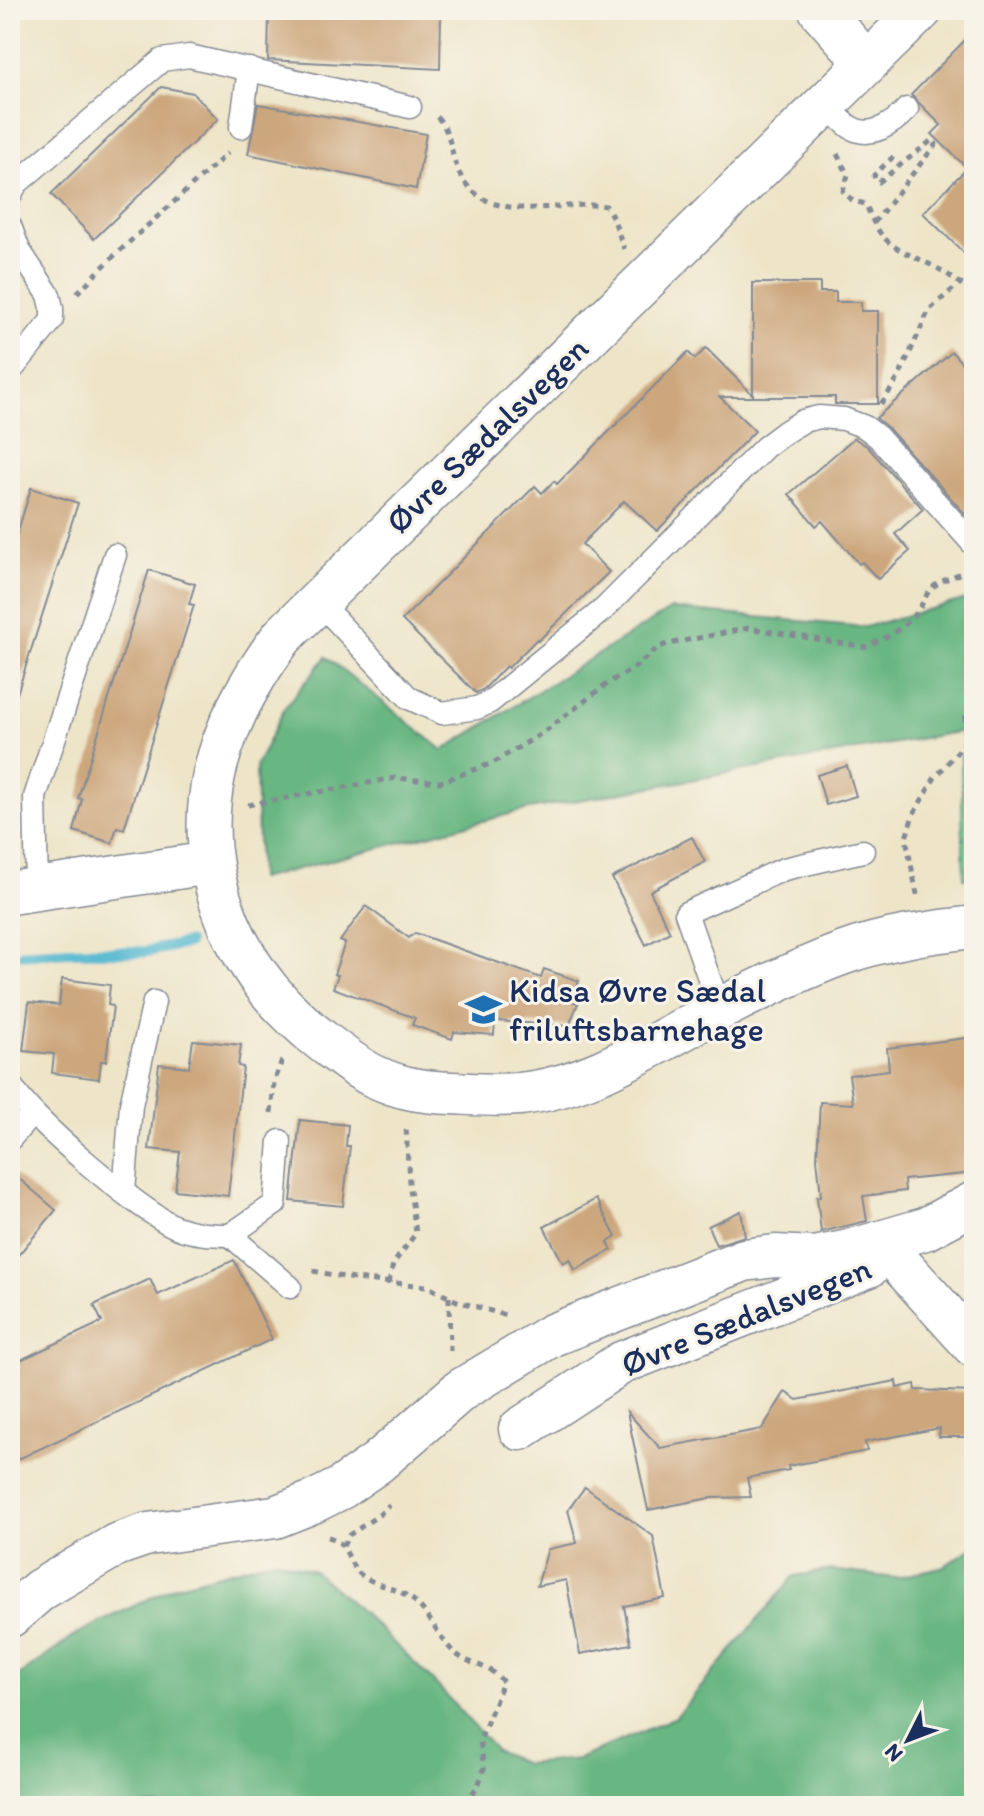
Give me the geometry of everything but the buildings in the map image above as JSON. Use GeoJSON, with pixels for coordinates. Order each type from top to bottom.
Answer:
{"type":"FeatureCollection","features":[{"type":"Feature","properties":{"kind":"street"},"geometry":{"type":"LineString","coordinates":[[820,10],[867,63]]}},
{"type":"Feature","properties":{"kind":"street","name":"Øvre Sædalsvegen"},"geometry":{"type":"LineString","coordinates":[[921,10],[282,637],[234,712],[220,750],[210,794],[210,863],[220,904],[251,968],[277,1002],[299,1023],[374,1077],[403,1088],[480,1095],[521,1094],[571,1081],[651,1046],[720,1009],[846,953],[899,938],[974,927]]}},
{"type":"Feature","properties":{"kind":"street"},"geometry":{"type":"LineString","coordinates":[[23,891],[210,863]]}},
{"type":"Feature","properties":{"kind":"street","name":"Øvre Sædalsvegen"},"geometry":{"type":"LineString","coordinates":[[10,1616],[40,1590],[116,1545],[148,1534],[275,1517],[341,1488],[377,1463],[463,1389],[559,1332],[744,1260],[775,1256],[814,1258],[849,1251],[925,1229],[974,1203]]}},
{"type":"Feature","properties":{"kind":"street","name":"Øvre Sædalsvegen"},"geometry":{"type":"LineString","coordinates":[[520,1429],[621,1363],[893,1256],[925,1229]]}},
{"type":"Feature","properties":{"kind":"street","name":"Øvre Sædalsvegen"},"geometry":{"type":"LineString","coordinates":[[893,1256],[974,1346]]}},
{"type":"Feature","properties":{"kind":"lane"},"geometry":{"type":"LineString","coordinates":[[10,196],[16,184],[162,60],[189,56],[410,107]]}},
{"type":"Feature","properties":{"kind":"lane"},"geometry":{"type":"LineString","coordinates":[[241,127],[249,69]]}},
{"type":"Feature","properties":{"kind":"lane"},"geometry":{"type":"LineString","coordinates":[[826,104],[850,127],[863,132],[875,131],[899,116]]}},
{"type":"Feature","properties":{"kind":"lane"},"geometry":{"type":"LineString","coordinates":[[10,226],[19,250],[49,295],[52,320],[10,372]]}},
{"type":"Feature","properties":{"kind":"lane"},"geometry":{"type":"LineString","coordinates":[[317,600],[409,698],[442,713],[477,708],[490,702],[604,609],[765,447],[803,421],[819,417],[844,419],[865,427],[878,437],[974,545]]}},
{"type":"Feature","properties":{"kind":"lane"},"geometry":{"type":"LineString","coordinates":[[23,891],[35,797],[115,555]]}},
{"type":"Feature","properties":{"kind":"lane"},"geometry":{"type":"LineString","coordinates":[[720,1009],[686,913],[784,869],[863,851]]}},
{"type":"Feature","properties":{"kind":"lane"},"geometry":{"type":"LineString","coordinates":[[124,1192],[131,1105],[154,1002]]}},
{"type":"Feature","properties":{"kind":"lane"},"geometry":{"type":"LineString","coordinates":[[10,1083],[32,1114],[124,1192],[172,1225],[201,1235],[230,1235],[275,1204],[280,1141]]}},
{"type":"Feature","properties":{"kind":"lane"},"geometry":{"type":"LineString","coordinates":[[10,1139],[32,1114]]}},
{"type":"Feature","properties":{"kind":"lane"},"geometry":{"type":"LineString","coordinates":[[230,1235],[290,1287]]}},
{"type":"Feature","properties":{"kind":"path"},"geometry":{"type":"LineString","coordinates":[[410,107],[438,117],[445,125],[455,167],[466,184],[481,198],[508,208],[587,203],[606,206],[627,256]]}},
{"type":"Feature","properties":{"kind":"path"},"geometry":{"type":"LineString","coordinates":[[873,224],[936,144],[932,140],[879,182],[874,175],[897,154],[907,139],[899,116]]}},
{"type":"Feature","properties":{"kind":"path"},"geometry":{"type":"LineString","coordinates":[[52,320],[115,255],[236,146],[241,127]]}},
{"type":"Feature","properties":{"kind":"path"},"geometry":{"type":"LineString","coordinates":[[836,152],[848,175],[843,191],[853,201],[866,204],[873,224],[894,249],[938,269],[974,293]]}},
{"type":"Feature","properties":{"kind":"path"},"geometry":{"type":"LineString","coordinates":[[865,427],[899,377],[929,310],[960,283]]}},
{"type":"Feature","properties":{"kind":"path"},"geometry":{"type":"LineString","coordinates":[[239,807],[395,778],[440,782],[493,763],[544,732],[611,681],[668,644],[749,628],[864,647],[878,642],[907,623],[919,610],[928,591],[965,571],[974,561]]}},
{"type":"Feature","properties":{"kind":"path"},"geometry":{"type":"LineString","coordinates":[[920,906],[906,838],[913,815],[934,779],[964,744],[965,718],[974,701]]}},
{"type":"Feature","properties":{"kind":"path"},"geometry":{"type":"LineString","coordinates":[[280,1141],[271,1114],[272,1097],[286,1048]]}},
{"type":"Feature","properties":{"kind":"path"},"geometry":{"type":"LineString","coordinates":[[389,1283],[393,1264],[416,1233],[406,1124]]}},
{"type":"Feature","properties":{"kind":"path"},"geometry":{"type":"LineString","coordinates":[[261,1262],[426,1286],[449,1297],[559,1332]]}},
{"type":"Feature","properties":{"kind":"path"},"geometry":{"type":"LineString","coordinates":[[449,1297],[448,1336],[453,1371],[463,1389]]}},
{"type":"Feature","properties":{"kind":"path"},"geometry":{"type":"LineString","coordinates":[[275,1517],[286,1531],[337,1539],[346,1548],[358,1572],[407,1595],[424,1609],[457,1655],[497,1675],[503,1682],[480,1740],[484,1769],[478,1786],[462,1806]]}},
{"type":"Feature","properties":{"kind":"green space"},"geometry":{"type":"Polygon","coordinates":[[[974,597],[974,729],[529,809],[259,879],[256,766],[285,707],[326,657],[443,750],[671,609],[865,627],[974,597]]]}},
{"type":"Feature","properties":{"kind":"green space"},"geometry":{"type":"Polygon","coordinates":[[[961,755],[974,755],[974,878],[964,878],[961,755]]]}},
{"type":"Feature","properties":{"kind":"green space"},"geometry":{"type":"Polygon","coordinates":[[[974,1547],[974,1806],[10,1806],[10,1682],[80,1632],[175,1586],[275,1559],[314,1571],[363,1613],[437,1685],[496,1751],[525,1764],[578,1759],[676,1717],[794,1576],[831,1570],[896,1578],[944,1566],[974,1547]]]}},
{"type":"Feature","properties":{"kind":"waterway"},"geometry":{"type":"LineString","coordinates":[[23,954],[144,952],[188,943]]}},
{"type":"Feature","properties":{"kind":"place","name":"Kidsa Øvre Sædal friluftsbarnehage"},"geometry":{"type":"Point","coordinates":[483,1010]}}]}
